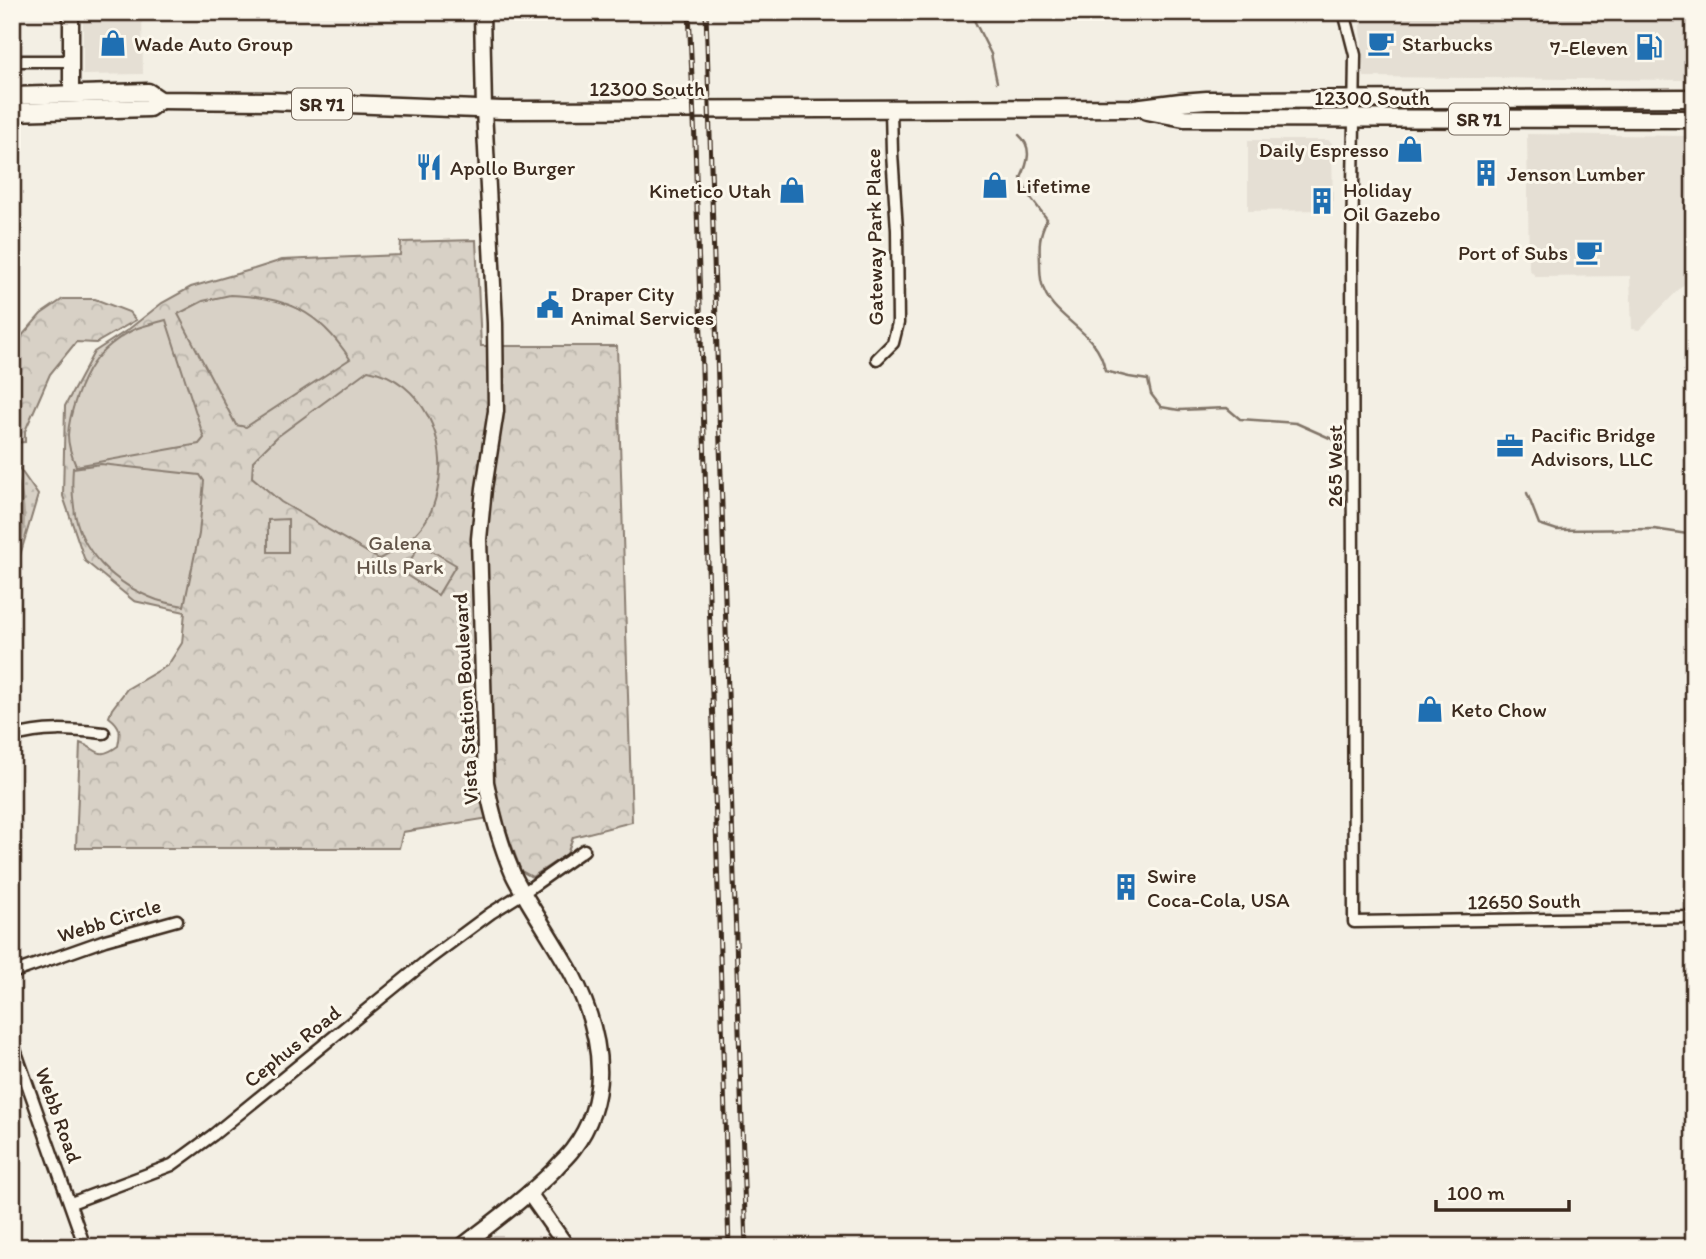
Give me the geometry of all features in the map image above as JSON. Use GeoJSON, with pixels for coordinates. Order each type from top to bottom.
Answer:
{"type":"FeatureCollection","features":[{"type":"Feature","properties":{"kind":"main road","name":"12300 South"},"geometry":{"type":"LineString","coordinates":[[12,96],[148,92],[160,100],[484,110],[1134,108],[1207,100],[1694,98]]}},
{"type":"Feature","properties":{"kind":"main road","name":"12300 South"},"geometry":{"type":"LineString","coordinates":[[12,112],[149,108],[160,100]]}},
{"type":"Feature","properties":{"kind":"main road","name":"12300 South"},"geometry":{"type":"LineString","coordinates":[[1134,108],[1184,118],[1694,119]]}},
{"type":"Feature","properties":{"kind":"street"},"geometry":{"type":"LineString","coordinates":[[71,12],[71,95]]}},
{"type":"Feature","properties":{"kind":"street","name":"Vista Station Boulevard"},"geometry":{"type":"LineString","coordinates":[[461,1247],[528,1193],[572,1150],[587,1127],[598,1094],[600,1071],[594,1028],[582,996],[513,875],[493,818],[486,782],[480,539],[484,488],[496,411],[482,12]]}},
{"type":"Feature","properties":{"kind":"street","name":"265 West"},"geometry":{"type":"LineString","coordinates":[[1344,12],[1355,55],[1352,253],[1354,922]]}},
{"type":"Feature","properties":{"kind":"street"},"geometry":{"type":"LineString","coordinates":[[12,61],[71,61]]}},
{"type":"Feature","properties":{"kind":"street","name":"Gateway Park Place"},"geometry":{"type":"LineString","coordinates":[[877,359],[893,343],[898,323],[891,108]]}},
{"type":"Feature","properties":{"kind":"street"},"geometry":{"type":"LineString","coordinates":[[12,737],[46,730],[104,733]]}},
{"type":"Feature","properties":{"kind":"street","name":"Cephus Road"},"geometry":{"type":"LineString","coordinates":[[71,1203],[172,1165],[213,1135],[429,959],[584,850]]}},
{"type":"Feature","properties":{"kind":"street","name":"12650 South"},"geometry":{"type":"LineString","coordinates":[[1354,922],[1694,917]]}},
{"type":"Feature","properties":{"kind":"street","name":"Webb Circle"},"geometry":{"type":"LineString","coordinates":[[12,973],[105,940],[177,920]]}},
{"type":"Feature","properties":{"kind":"street","name":"Webb Road"},"geometry":{"type":"LineString","coordinates":[[12,1041],[85,1247]]}},
{"type":"Feature","properties":{"kind":"street"},"geometry":{"type":"LineString","coordinates":[[528,1193],[568,1247]]}},
{"type":"Feature","properties":{"kind":"shaded area","name":"Wade Auto Group"},"geometry":{"type":"Polygon","coordinates":[[[83,12],[142,12],[143,74],[83,75],[83,12]]]}},
{"type":"Feature","properties":{"kind":"shaded area"},"geometry":{"type":"Polygon","coordinates":[[[1360,12],[1693,12],[1694,69],[1683,80],[1364,77],[1360,12]]]}},
{"type":"Feature","properties":{"kind":"shaded area"},"geometry":{"type":"Polygon","coordinates":[[[1527,134],[1691,136],[1694,140],[1694,274],[1639,330],[1632,329],[1630,276],[1536,277],[1529,269],[1527,134]]]}},
{"type":"Feature","properties":{"kind":"shaded area"},"geometry":{"type":"Polygon","coordinates":[[[1248,140],[1328,140],[1332,143],[1333,210],[1248,211],[1248,140]]]}},
{"type":"Feature","properties":{"kind":"green space","name":"Galena Hills Park"},"geometry":{"type":"Polygon","coordinates":[[[476,240],[481,346],[617,346],[632,822],[573,837],[567,854],[532,877],[521,871],[501,816],[403,832],[399,848],[76,848],[80,743],[102,753],[118,746],[119,730],[109,717],[112,709],[127,689],[168,665],[182,643],[185,612],[134,601],[85,561],[63,496],[65,406],[94,352],[162,303],[191,287],[282,260],[400,255],[401,242],[476,240]]]}},
{"type":"Feature","properties":{"kind":"green space"},"geometry":{"type":"Polygon","coordinates":[[[230,295],[268,299],[299,309],[326,329],[350,359],[246,427],[236,425],[178,314],[203,301],[230,295]]]}},
{"type":"Feature","properties":{"kind":"green space"},"geometry":{"type":"Polygon","coordinates":[[[63,299],[95,299],[129,312],[136,320],[96,343],[76,342],[50,374],[25,431],[25,442],[12,443],[12,336],[21,337],[41,314],[63,299]]]}},
{"type":"Feature","properties":{"kind":"green space"},"geometry":{"type":"Polygon","coordinates":[[[166,320],[204,438],[199,444],[76,466],[69,443],[69,427],[76,398],[93,363],[123,335],[166,320]]]}},
{"type":"Feature","properties":{"kind":"green space"},"geometry":{"type":"Polygon","coordinates":[[[368,370],[387,376],[404,386],[417,400],[428,416],[439,453],[437,492],[427,519],[399,548],[379,559],[281,502],[252,477],[253,461],[277,437],[368,370]]]}},
{"type":"Feature","properties":{"kind":"green space"},"geometry":{"type":"Polygon","coordinates":[[[12,458],[38,495],[12,582],[12,458]]]}},
{"type":"Feature","properties":{"kind":"green space"},"geometry":{"type":"Polygon","coordinates":[[[101,464],[200,475],[204,481],[199,534],[184,606],[157,600],[127,585],[102,565],[83,538],[74,507],[73,468],[101,464]]]}},
{"type":"Feature","properties":{"kind":"green space"},"geometry":{"type":"Polygon","coordinates":[[[288,519],[288,552],[268,552],[268,520],[288,519]]]}},
{"type":"Feature","properties":{"kind":"green space"},"geometry":{"type":"Polygon","coordinates":[[[420,544],[456,565],[438,595],[403,573],[420,544]]]}},
{"type":"Feature","properties":{"kind":"waterway"},"geometry":{"type":"LineString","coordinates":[[960,12],[974,20],[991,54],[997,82]]}},
{"type":"Feature","properties":{"kind":"waterway"},"geometry":{"type":"LineString","coordinates":[[1019,135],[1028,150],[1021,178],[1027,193],[1047,219],[1040,245],[1042,284],[1055,307],[1094,345],[1105,371],[1148,380],[1151,394],[1161,407],[1179,410],[1227,408],[1240,419],[1296,423],[1341,443]]}},
{"type":"Feature","properties":{"kind":"waterway"},"geometry":{"type":"LineString","coordinates":[[12,475],[20,516],[20,527],[12,557]]}},
{"type":"Feature","properties":{"kind":"waterway"},"geometry":{"type":"LineString","coordinates":[[1527,493],[1539,524],[1557,530],[1654,529],[1694,535]]}},
{"type":"Feature","properties":{"kind":"railway"},"geometry":{"type":"LineString","coordinates":[[689,12],[729,1247]]}},
{"type":"Feature","properties":{"kind":"railway"},"geometry":{"type":"LineString","coordinates":[[706,12],[746,1247]]}},
{"type":"Feature","properties":{"kind":"place","name":"Wade Auto Group"},"geometry":{"type":"Point","coordinates":[113,43]}},
{"type":"Feature","properties":{"kind":"place","name":"Starbucks"},"geometry":{"type":"Point","coordinates":[1381,43]}},
{"type":"Feature","properties":{"kind":"place","name":"7-Eleven"},"geometry":{"type":"Point","coordinates":[1649,47]}},
{"type":"Feature","properties":{"kind":"place","name":"Daily Espresso"},"geometry":{"type":"Point","coordinates":[1410,149]}},
{"type":"Feature","properties":{"kind":"place","name":"Apollo Burger"},"geometry":{"type":"Point","coordinates":[429,167]}},
{"type":"Feature","properties":{"kind":"place","name":"Jenson Lumber"},"geometry":{"type":"Point","coordinates":[1486,173]}},
{"type":"Feature","properties":{"kind":"place","name":"Lifetime"},"geometry":{"type":"Point","coordinates":[995,185]}},
{"type":"Feature","properties":{"kind":"place","name":"Kinetico Utah"},"geometry":{"type":"Point","coordinates":[792,190]}},
{"type":"Feature","properties":{"kind":"place","name":"Holiday Oil Gazebo"},"geometry":{"type":"Point","coordinates":[1322,201]}},
{"type":"Feature","properties":{"kind":"place","name":"Port of Subs"},"geometry":{"type":"Point","coordinates":[1589,252]}},
{"type":"Feature","properties":{"kind":"place","name":"Draper City Animal Services"},"geometry":{"type":"Point","coordinates":[550,305]}},
{"type":"Feature","properties":{"kind":"place","name":"Pacific Bridge Advisors, LLC"},"geometry":{"type":"Point","coordinates":[1510,446]}},
{"type":"Feature","properties":{"kind":"place","name":"Keto Chow"},"geometry":{"type":"Point","coordinates":[1430,709]}},
{"type":"Feature","properties":{"kind":"place","name":"Swire Coca-Cola, USA"},"geometry":{"type":"Point","coordinates":[1126,887]}}]}
